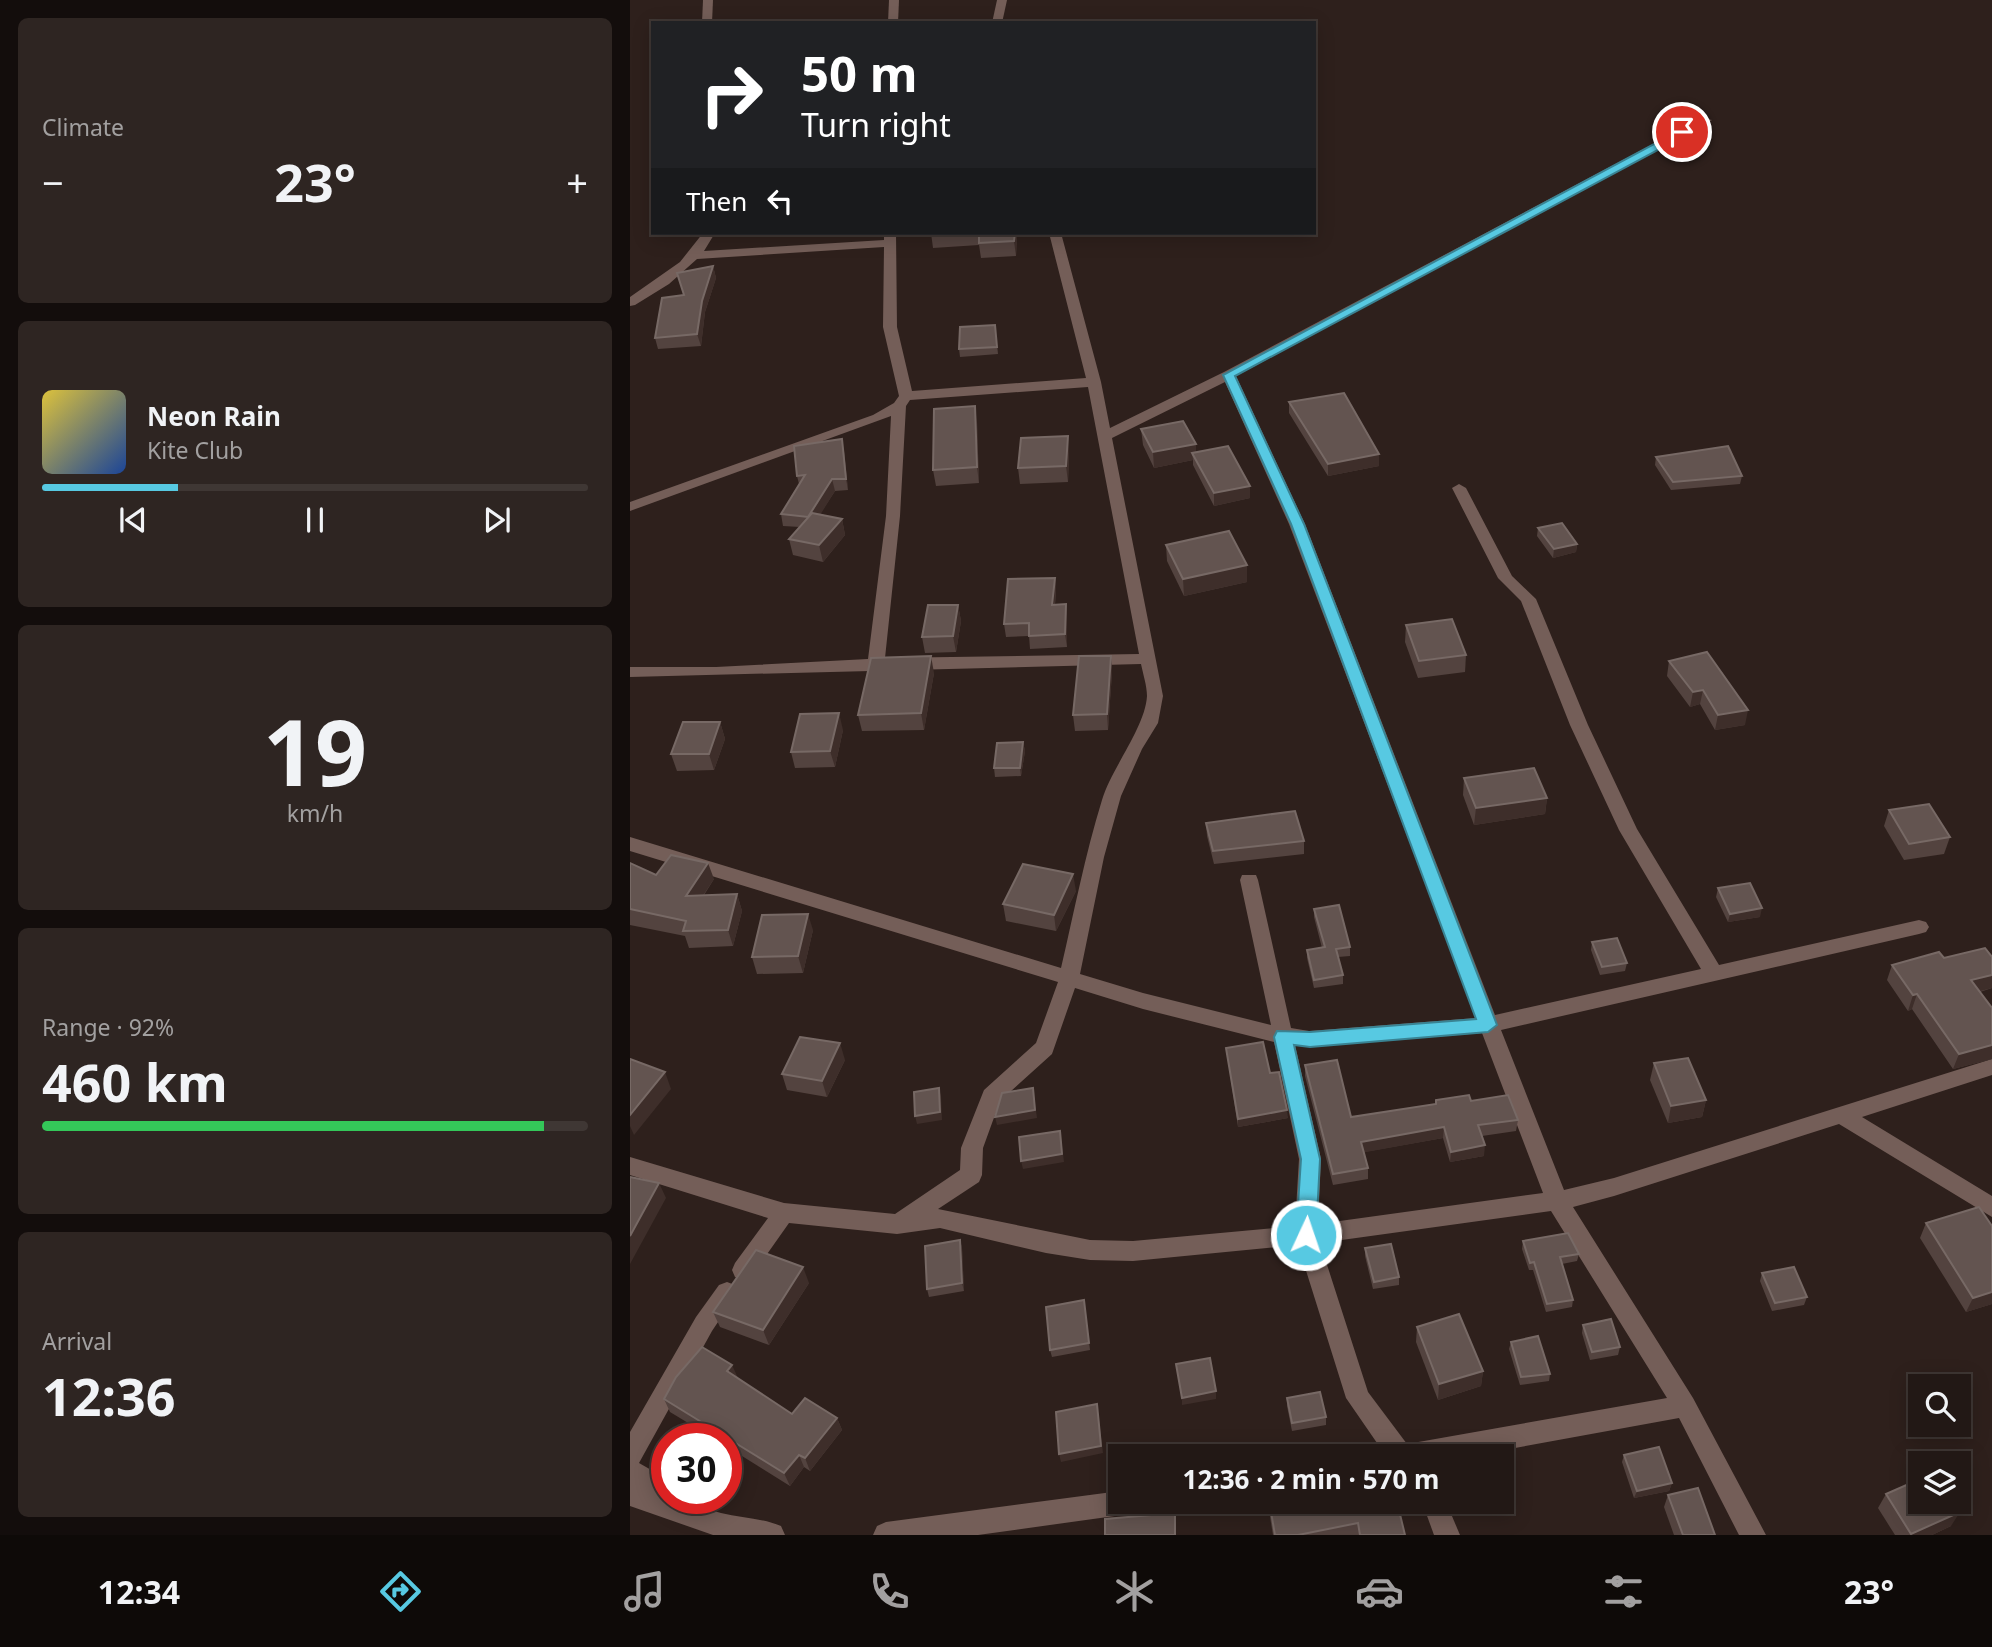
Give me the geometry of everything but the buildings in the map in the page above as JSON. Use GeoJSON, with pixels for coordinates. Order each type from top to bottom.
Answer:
{"type":"FeatureCollection","features":[{"type":"Feature","properties":{"kind":"street"},"geometry":{"type":"LineString","coordinates":[[706,21],[708,0]]}},
{"type":"Feature","properties":{"kind":"street"},"geometry":{"type":"LineString","coordinates":[[893,21],[894,0]]}},
{"type":"Feature","properties":{"kind":"street"},"geometry":{"type":"LineString","coordinates":[[997,21],[1002,0]]}},
{"type":"Feature","properties":{"kind":"street"},"geometry":{"type":"LineString","coordinates":[[1105,436],[1229,375],[1706,120]]}},
{"type":"Feature","properties":{"kind":"street"},"geometry":{"type":"LineString","coordinates":[[630,302],[666,281],[695,255],[708,235]]}},
{"type":"Feature","properties":{"kind":"street"},"geometry":{"type":"LineString","coordinates":[[897,1224],[971,1175],[972,1148],[991,1096],[1045,1048],[1069,978],[1095,857],[1112,796],[1132,748],[1154,710],[1155,695],[1094,382],[1056,235]]}},
{"type":"Feature","properties":{"kind":"street"},"geometry":{"type":"LineString","coordinates":[[695,255],[890,238],[890,327],[902,401],[893,516],[876,664]]}},
{"type":"Feature","properties":{"kind":"street"},"geometry":{"type":"LineString","coordinates":[[1229,375],[1297,524],[1557,1201],[1685,1406],[1753,1535]]}},
{"type":"Feature","properties":{"kind":"street"},"geometry":{"type":"LineString","coordinates":[[630,507],[855,426],[902,401],[1094,382]]}},
{"type":"Feature","properties":{"kind":"street"},"geometry":{"type":"LineString","coordinates":[[1459,488],[1506,578],[1528,598],[1579,725],[1628,830],[1714,975]]}},
{"type":"Feature","properties":{"kind":"street"},"geometry":{"type":"LineString","coordinates":[[630,672],[716,672],[876,664],[1148,659]]}},
{"type":"Feature","properties":{"kind":"street"},"geometry":{"type":"LineString","coordinates":[[630,844],[1143,1001],[1283,1037],[1310,1039],[1488,1025],[1919,927]]}},
{"type":"Feature","properties":{"kind":"street"},"geometry":{"type":"LineString","coordinates":[[1249,880],[1310,1159],[1306,1235],[1358,1398],[1394,1444]]}},
{"type":"Feature","properties":{"kind":"street"},"geometry":{"type":"LineString","coordinates":[[630,1166],[784,1213],[897,1224],[940,1218],[1046,1243],[1101,1250],[1218,1245],[1557,1201],[1614,1187],[1992,1067]]}},
{"type":"Feature","properties":{"kind":"street"},"geometry":{"type":"LineString","coordinates":[[1839,1114],[1992,1208]]}},
{"type":"Feature","properties":{"kind":"street"},"geometry":{"type":"LineString","coordinates":[[630,1455],[704,1324],[784,1213]]}},
{"type":"Feature","properties":{"kind":"street"},"geometry":{"type":"LineString","coordinates":[[1471,1444],[1685,1406]]}},
{"type":"Feature","properties":{"kind":"street"},"geometry":{"type":"LineString","coordinates":[[630,1471],[651,1483]]}},
{"type":"Feature","properties":{"kind":"street"},"geometry":{"type":"LineString","coordinates":[[630,1494],[716,1530],[772,1535]]}},
{"type":"Feature","properties":{"kind":"street"},"geometry":{"type":"LineString","coordinates":[[886,1535],[1108,1505]]}},
{"type":"Feature","properties":{"kind":"street"},"geometry":{"type":"LineString","coordinates":[[696,1514],[716,1530]]}},
{"type":"Feature","properties":{"kind":"street"},"geometry":{"type":"LineString","coordinates":[[1439,1514],[1447,1535]]}},
{"type":"Feature","properties":{"kind":"route"},"geometry":{"type":"LineString","coordinates":[[1306,1235],[1310,1159],[1283,1037],[1310,1039],[1488,1025],[1297,524],[1229,375],[1682,132]]}}]}
